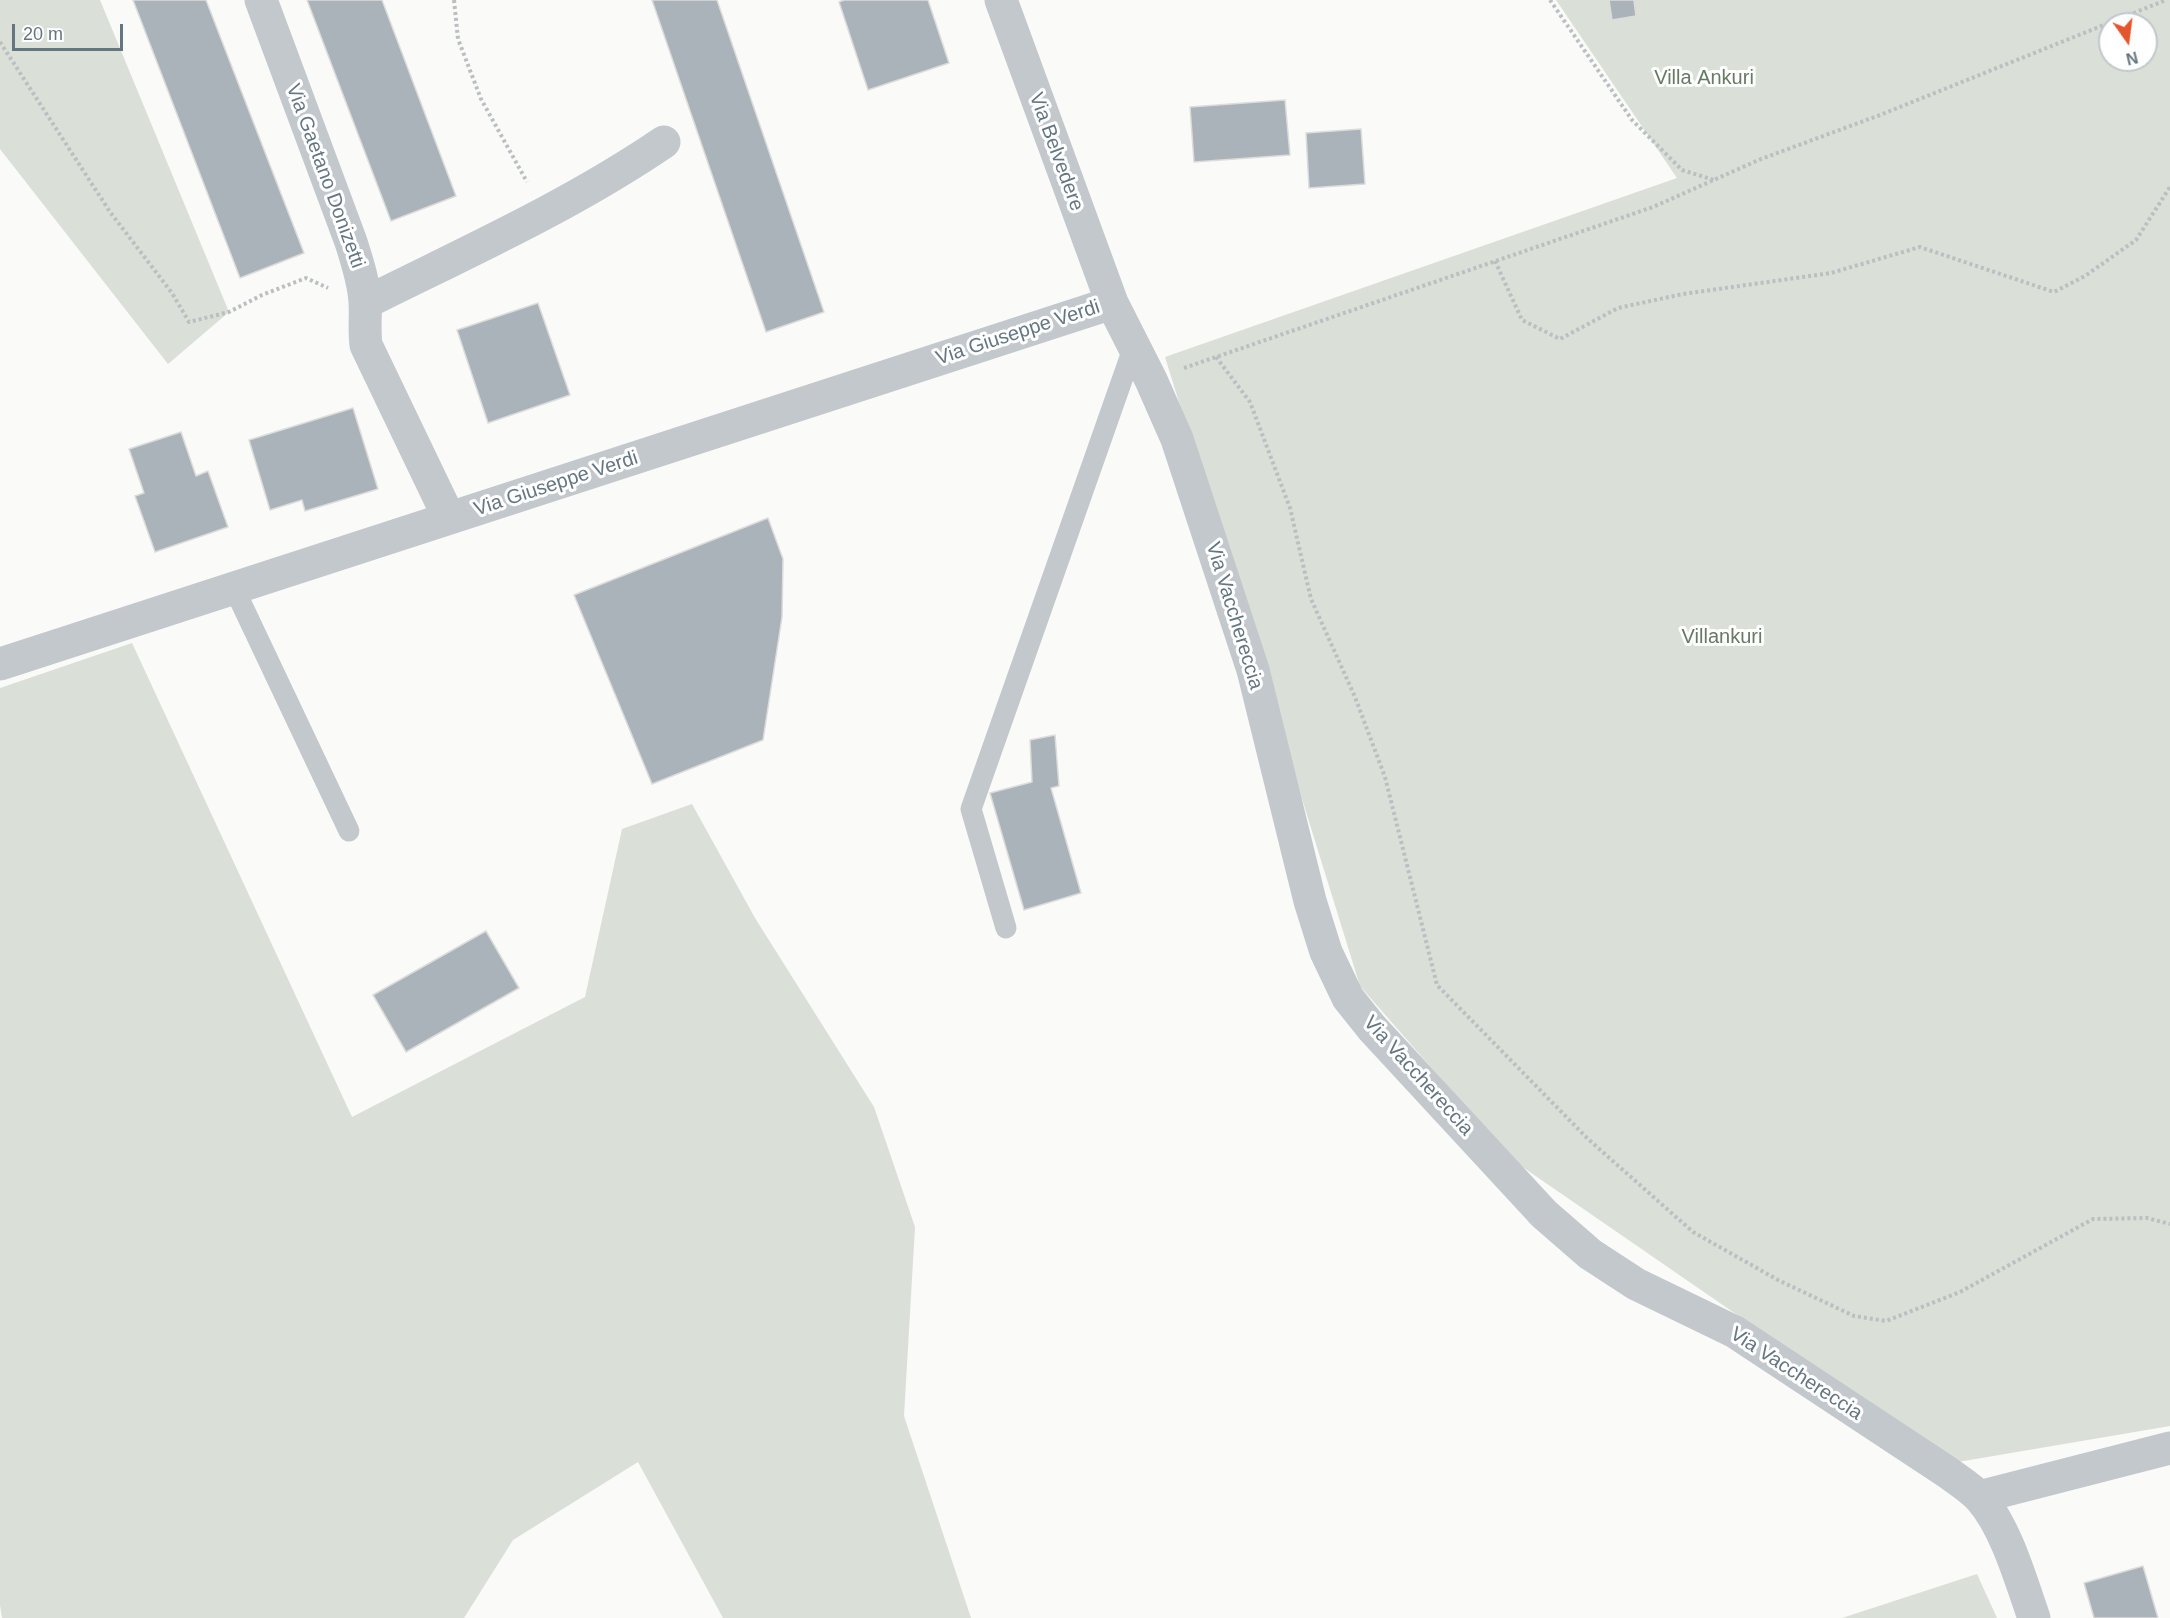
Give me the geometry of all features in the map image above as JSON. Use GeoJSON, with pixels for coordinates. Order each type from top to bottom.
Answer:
{"type":"FeatureCollection","features":[{"type":"Feature","properties":{"kind":"street","name":"Via Gaetano Donizetti"},"geometry":{"type":"LineString","coordinates":[[261,0],[351,242],[362,280],[366,345],[449,518]]}},
{"type":"Feature","properties":{"kind":"street","name":"Via Belvedere"},"geometry":{"type":"LineString","coordinates":[[1001,0],[1112,303]]}},
{"type":"Feature","properties":{"kind":"street"},"geometry":{"type":"LineString","coordinates":[[365,303],[575,198],[664,142]]}},
{"type":"Feature","properties":{"kind":"street","name":"Via Vacchereccia"},"geometry":{"type":"LineString","coordinates":[[1112,303],[1151,380],[1177,439],[1253,670],[1310,901],[1326,952],[1348,998],[1372,1028],[1544,1214],[1590,1254],[1636,1284],[1735,1332],[1947,1472],[1979,1497],[1990,1511],[2009,1550],[2034,1618]]}},
{"type":"Feature","properties":{"kind":"street","name":"Via Giuseppe Verdi"},"geometry":{"type":"LineString","coordinates":[[0,664],[1112,303]]}},
{"type":"Feature","properties":{"kind":"street"},"geometry":{"type":"LineString","coordinates":[[1979,1497],[2170,1448]]}},
{"type":"Feature","properties":{"kind":"lane"},"geometry":{"type":"LineString","coordinates":[[1006,928],[971,809],[1134,346]]}},
{"type":"Feature","properties":{"kind":"lane"},"geometry":{"type":"LineString","coordinates":[[234,588],[349,831]]}},
{"type":"Feature","properties":{"kind":"path"},"geometry":{"type":"LineString","coordinates":[[454,0],[458,39],[482,99],[519,164],[534,197],[520,226]]}},
{"type":"Feature","properties":{"kind":"path"},"geometry":{"type":"LineString","coordinates":[[1550,0],[1632,120],[1682,170],[1715,180]]}},
{"type":"Feature","properties":{"kind":"path"},"geometry":{"type":"LineString","coordinates":[[1151,380],[1653,207],[1761,159],[1891,111],[2166,0]]}},
{"type":"Feature","properties":{"kind":"path"},"geometry":{"type":"LineString","coordinates":[[0,42],[110,212],[172,293],[189,322],[228,312],[262,295],[306,278],[365,303]]}},
{"type":"Feature","properties":{"kind":"path"},"geometry":{"type":"LineString","coordinates":[[1495,261],[1522,320],[1560,339],[1618,308],[1683,294],[1831,273],[1920,247],[2054,292],[2085,276],[2136,240],[2170,187]]}},
{"type":"Feature","properties":{"kind":"path"},"geometry":{"type":"LineString","coordinates":[[1216,357],[1250,402],[1290,508],[1311,599],[1355,697],[1385,777],[1437,985],[1588,1140],[1694,1232],[1778,1280],[1854,1316],[1886,1321],[1960,1292],[2092,1219],[2147,1218],[2170,1224]]}},
{"type":"Feature","properties":{"kind":"green space"},"geometry":{"type":"Polygon","coordinates":[[[0,0],[100,0],[229,312],[168,364],[0,149],[0,0]]]}},
{"type":"Feature","properties":{"kind":"green space","name":"Villankuri"},"geometry":{"type":"Polygon","coordinates":[[[1556,0],[2170,0],[2170,1426],[1952,1463],[1511,1159],[1360,986],[1165,357],[1677,178],[1556,0]]]}},
{"type":"Feature","properties":{"kind":"green space"},"geometry":{"type":"Polygon","coordinates":[[[132,643],[352,1117],[585,997],[622,829],[692,804],[755,918],[874,1107],[915,1227],[904,1416],[971,1618],[723,1618],[638,1462],[513,1540],[464,1618],[2,1618],[0,1605],[0,688],[132,643]]]}},
{"type":"Feature","properties":{"kind":"green space"},"geometry":{"type":"Polygon","coordinates":[[[1977,1574],[1997,1618],[1842,1618],[1977,1574]]]}},
{"type":"Feature","properties":{"kind":"building"},"geometry":{"type":"Polygon","coordinates":[[[133,0],[206,0],[304,253],[240,278],[133,0]]]}},
{"type":"Feature","properties":{"kind":"building"},"geometry":{"type":"Polygon","coordinates":[[[307,0],[382,0],[456,196],[391,221],[307,0]]]}},
{"type":"Feature","properties":{"kind":"building"},"geometry":{"type":"Polygon","coordinates":[[[652,0],[717,0],[824,312],[766,332],[652,0]]]}},
{"type":"Feature","properties":{"kind":"building"},"geometry":{"type":"Polygon","coordinates":[[[844,0],[928,0],[949,63],[868,90],[839,2],[844,0]]]}},
{"type":"Feature","properties":{"kind":"building"},"geometry":{"type":"Polygon","coordinates":[[[1609,0],[1640,0],[1634,1],[1636,16],[1612,20],[1609,0]]]}},
{"type":"Feature","properties":{"kind":"building"},"geometry":{"type":"Polygon","coordinates":[[[1285,100],[1290,155],[1194,162],[1190,107],[1285,100]]]}},
{"type":"Feature","properties":{"kind":"building"},"geometry":{"type":"Polygon","coordinates":[[[1361,129],[1365,184],[1309,188],[1306,133],[1361,129]]]}},
{"type":"Feature","properties":{"kind":"building"},"geometry":{"type":"Polygon","coordinates":[[[538,303],[570,395],[488,423],[457,330],[538,303]]]}},
{"type":"Feature","properties":{"kind":"building"},"geometry":{"type":"Polygon","coordinates":[[[353,408],[378,489],[305,511],[302,500],[270,510],[249,440],[353,408]]]}},
{"type":"Feature","properties":{"kind":"building"},"geometry":{"type":"Polygon","coordinates":[[[181,432],[196,476],[208,471],[228,527],[155,552],[135,496],[144,493],[129,449],[181,432]]]}},
{"type":"Feature","properties":{"kind":"building"},"geometry":{"type":"Polygon","coordinates":[[[768,518],[783,559],[782,617],[763,740],[652,784],[574,595],[768,518]]]}},
{"type":"Feature","properties":{"kind":"building"},"geometry":{"type":"Polygon","coordinates":[[[1055,735],[1059,786],[1051,788],[1081,893],[1024,910],[990,793],[1032,782],[1030,740],[1055,735]]]}},
{"type":"Feature","properties":{"kind":"building"},"geometry":{"type":"Polygon","coordinates":[[[486,931],[519,988],[406,1052],[373,995],[486,931]]]}},
{"type":"Feature","properties":{"kind":"building"},"geometry":{"type":"Polygon","coordinates":[[[2143,1566],[2158,1618],[2094,1618],[2084,1583],[2143,1566]]]}},
{"type":"Feature","properties":{"kind":"park label","name":"Villa Ankuri"},"geometry":{"type":"Point","coordinates":[1704,78]}}]}
